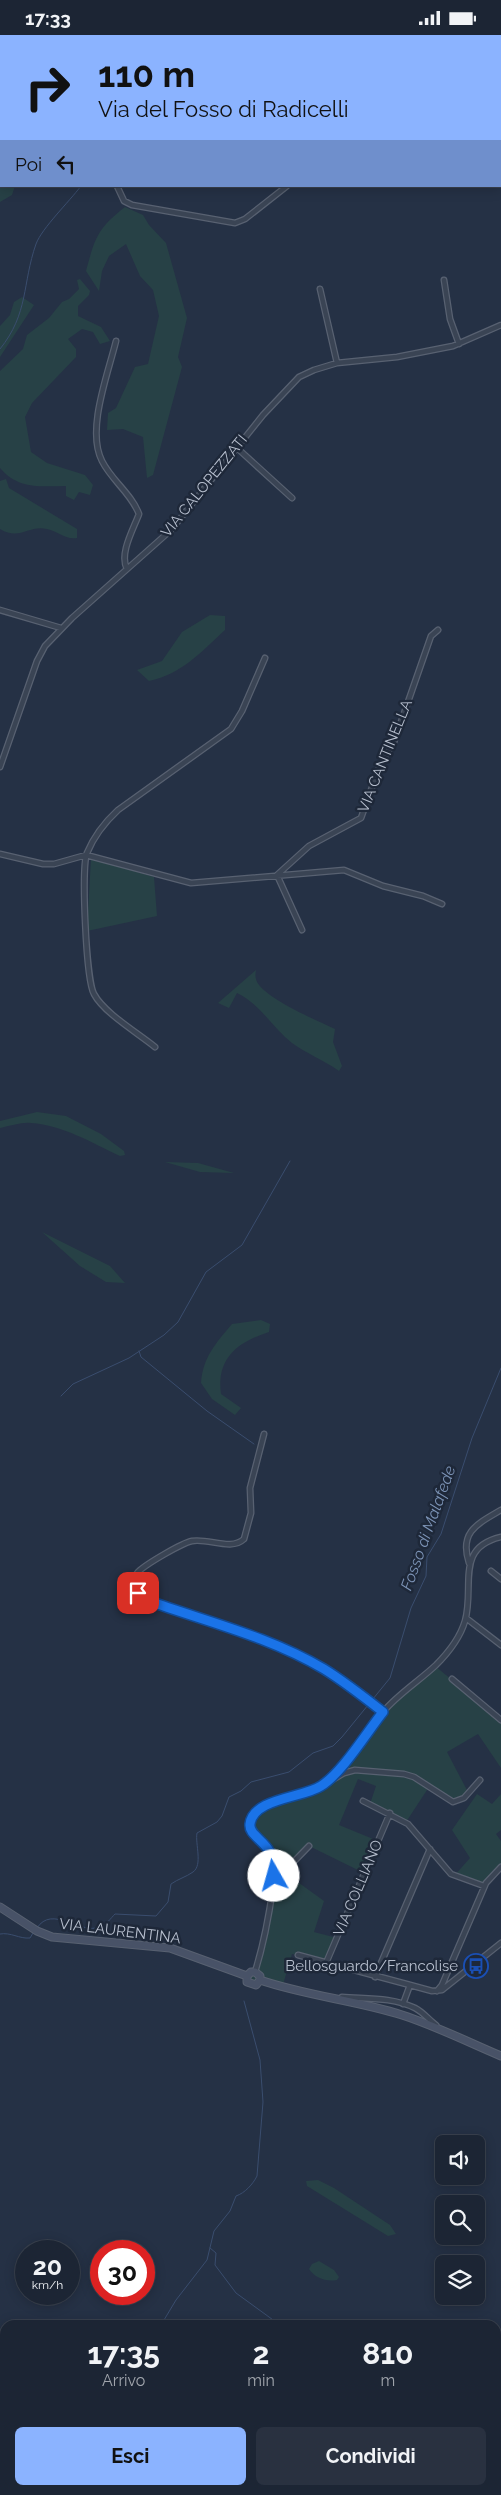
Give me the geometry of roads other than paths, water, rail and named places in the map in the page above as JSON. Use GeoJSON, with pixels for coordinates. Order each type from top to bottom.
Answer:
{"type":"FeatureCollection","features":[{"type":"Feature","properties":{"kind":"main road","name":"VIA LAURENTINA"},"geometry":{"type":"LineString","coordinates":[[0,1907],[35,1930],[60,1938],[170,1948],[247,1976],[247,1982],[251,1985],[256,1985],[260,1980],[292,1991],[323,1996],[381,2010],[446,2032],[501,2056]]}},
{"type":"Feature","properties":{"kind":"main road"},"geometry":{"type":"LineString","coordinates":[[247,1976],[251,1972],[256,1971],[260,1976],[260,1980]]}},
{"type":"Feature","properties":{"kind":"street"},"geometry":{"type":"LineString","coordinates":[[117,187],[124,201],[132,205],[234,223],[243,220],[286,187]]}},
{"type":"Feature","properties":{"kind":"street"},"geometry":{"type":"LineString","coordinates":[[444,279],[450,319],[459,344]]}},
{"type":"Feature","properties":{"kind":"street"},"geometry":{"type":"LineString","coordinates":[[320,289],[337,363]]}},
{"type":"Feature","properties":{"kind":"street","name":"VIA CALOPEZZATI"},"geometry":{"type":"LineString","coordinates":[[0,767],[38,658],[61,628],[174,527],[236,447],[292,383],[311,371],[337,363],[398,357],[459,344],[501,325]]}},
{"type":"Feature","properties":{"kind":"street"},"geometry":{"type":"LineString","coordinates":[[116,341],[100,406],[97,441],[103,462],[132,498],[139,514],[124,555],[127,569]]}},
{"type":"Feature","properties":{"kind":"street"},"geometry":{"type":"LineString","coordinates":[[236,447],[292,498]]}},
{"type":"Feature","properties":{"kind":"street"},"geometry":{"type":"LineString","coordinates":[[0,610],[61,628]]}},
{"type":"Feature","properties":{"kind":"street","name":"VIA CANTINELLA"},"geometry":{"type":"LineString","coordinates":[[277,875],[309,846],[362,818],[380,765],[394,742],[431,636],[438,630]]}},
{"type":"Feature","properties":{"kind":"street"},"geometry":{"type":"LineString","coordinates":[[155,1047],[102,1005],[93,991],[86,947],[86,855],[101,829],[112,815],[231,729],[242,711],[265,658]]}},
{"type":"Feature","properties":{"kind":"street"},"geometry":{"type":"LineString","coordinates":[[0,854],[43,864],[54,864],[86,855],[191,883],[349,871],[383,886],[423,896],[442,904]]}},
{"type":"Feature","properties":{"kind":"street"},"geometry":{"type":"LineString","coordinates":[[277,875],[302,930]]}},
{"type":"Feature","properties":{"kind":"street"},"geometry":{"type":"LineString","coordinates":[[264,1434],[252,1479],[251,1513],[244,1539],[235,1544],[188,1542],[141,1569],[134,1578],[134,1587],[140,1595],[149,1601],[246,1633],[323,1669],[383,1712]]}},
{"type":"Feature","properties":{"kind":"street"},"geometry":{"type":"LineString","coordinates":[[322,1786],[347,1759],[383,1712],[449,1651],[459,1636],[466,1617],[469,1563],[465,1546],[468,1535],[477,1524],[501,1510]]}},
{"type":"Feature","properties":{"kind":"street"},"geometry":{"type":"LineString","coordinates":[[469,1563],[482,1545],[501,1537]]}},
{"type":"Feature","properties":{"kind":"street"},"geometry":{"type":"LineString","coordinates":[[491,1571],[501,1579]]}},
{"type":"Feature","properties":{"kind":"street"},"geometry":{"type":"LineString","coordinates":[[466,1617],[501,1645]]}},
{"type":"Feature","properties":{"kind":"street"},"geometry":{"type":"LineString","coordinates":[[452,1679],[501,1719]]}},
{"type":"Feature","properties":{"kind":"street"},"geometry":{"type":"LineString","coordinates":[[256,1971],[268,1925],[274,1882],[274,1857],[251,1831],[249,1825],[252,1817],[270,1803],[322,1786],[351,1771],[400,1773],[414,1777],[453,1802],[464,1798],[480,1780]]}},
{"type":"Feature","properties":{"kind":"street"},"geometry":{"type":"LineString","coordinates":[[363,1801],[390,1813],[412,1827],[450,1873],[484,1886]]}},
{"type":"Feature","properties":{"kind":"street","name":"VIA COLLIANO"},"geometry":{"type":"LineString","coordinates":[[326,1963],[390,1813]]}},
{"type":"Feature","properties":{"kind":"street"},"geometry":{"type":"LineString","coordinates":[[274,1882],[309,1846]]}},
{"type":"Feature","properties":{"kind":"street"},"geometry":{"type":"LineString","coordinates":[[375,1977],[430,1849]]}},
{"type":"Feature","properties":{"kind":"street"},"geometry":{"type":"LineString","coordinates":[[437,1991],[445,1978],[484,1886],[490,1877],[501,1867]]}},
{"type":"Feature","properties":{"kind":"street"},"geometry":{"type":"LineString","coordinates":[[298,1955],[375,1977],[437,1991],[450,1985],[501,1943]]}},
{"type":"Feature","properties":{"kind":"street"},"geometry":{"type":"LineString","coordinates":[[445,1978],[450,1985]]}},
{"type":"Feature","properties":{"kind":"street"},"geometry":{"type":"LineString","coordinates":[[403,2004],[410,1985]]}},
{"type":"Feature","properties":{"kind":"street"},"geometry":{"type":"LineString","coordinates":[[323,1996],[382,1998],[403,2004],[423,2014],[446,2032]]}},
{"type":"Feature","properties":{"kind":"street"},"geometry":{"type":"LineString","coordinates":[[418,2022],[422,2020],[423,2014]]}},
{"type":"Feature","properties":{"kind":"waterway"},"geometry":{"type":"LineString","coordinates":[[0,349],[16,323],[24,298],[36,244],[50,223],[80,187]]}},
{"type":"Feature","properties":{"kind":"waterway"},"geometry":{"type":"LineString","coordinates":[[61,1396],[73,1384],[129,1358],[164,1335],[178,1322],[206,1272],[242,1245],[290,1161]]}},
{"type":"Feature","properties":{"kind":"waterway"},"geometry":{"type":"LineString","coordinates":[[139,1351],[141,1357],[207,1411],[254,1444]]}},
{"type":"Feature","properties":{"kind":"waterway","name":"Fosso di Malafede"},"geometry":{"type":"LineString","coordinates":[[37,1928],[43,1921],[50,1919],[58,1919],[92,1928],[102,1926],[115,1914],[156,1916],[168,1902],[171,1884],[196,1869],[198,1865],[197,1833],[217,1822],[222,1816],[229,1797],[241,1791],[251,1782],[289,1772],[313,1753],[333,1746],[342,1737],[390,1678],[411,1608],[426,1576],[427,1557],[441,1534],[472,1438],[501,1368]]}},
{"type":"Feature","properties":{"kind":"waterway"},"geometry":{"type":"LineString","coordinates":[[0,1934],[30,1938],[33,1933]]}},
{"type":"Feature","properties":{"kind":"waterway"},"geometry":{"type":"LineString","coordinates":[[164,2320],[176,2300],[207,2260],[214,2231],[230,2211],[236,2196],[243,2193],[257,2176],[263,2102],[260,2060],[244,2001]]}},
{"type":"Feature","properties":{"kind":"waterway"},"geometry":{"type":"LineString","coordinates":[[210,2248],[216,2253],[215,2265],[236,2293],[273,2320]]}},
{"type":"Feature","properties":{"kind":"place","name":"Bellosguardo/Francolise"},"geometry":{"type":"Point","coordinates":[476,1966]}}]}
